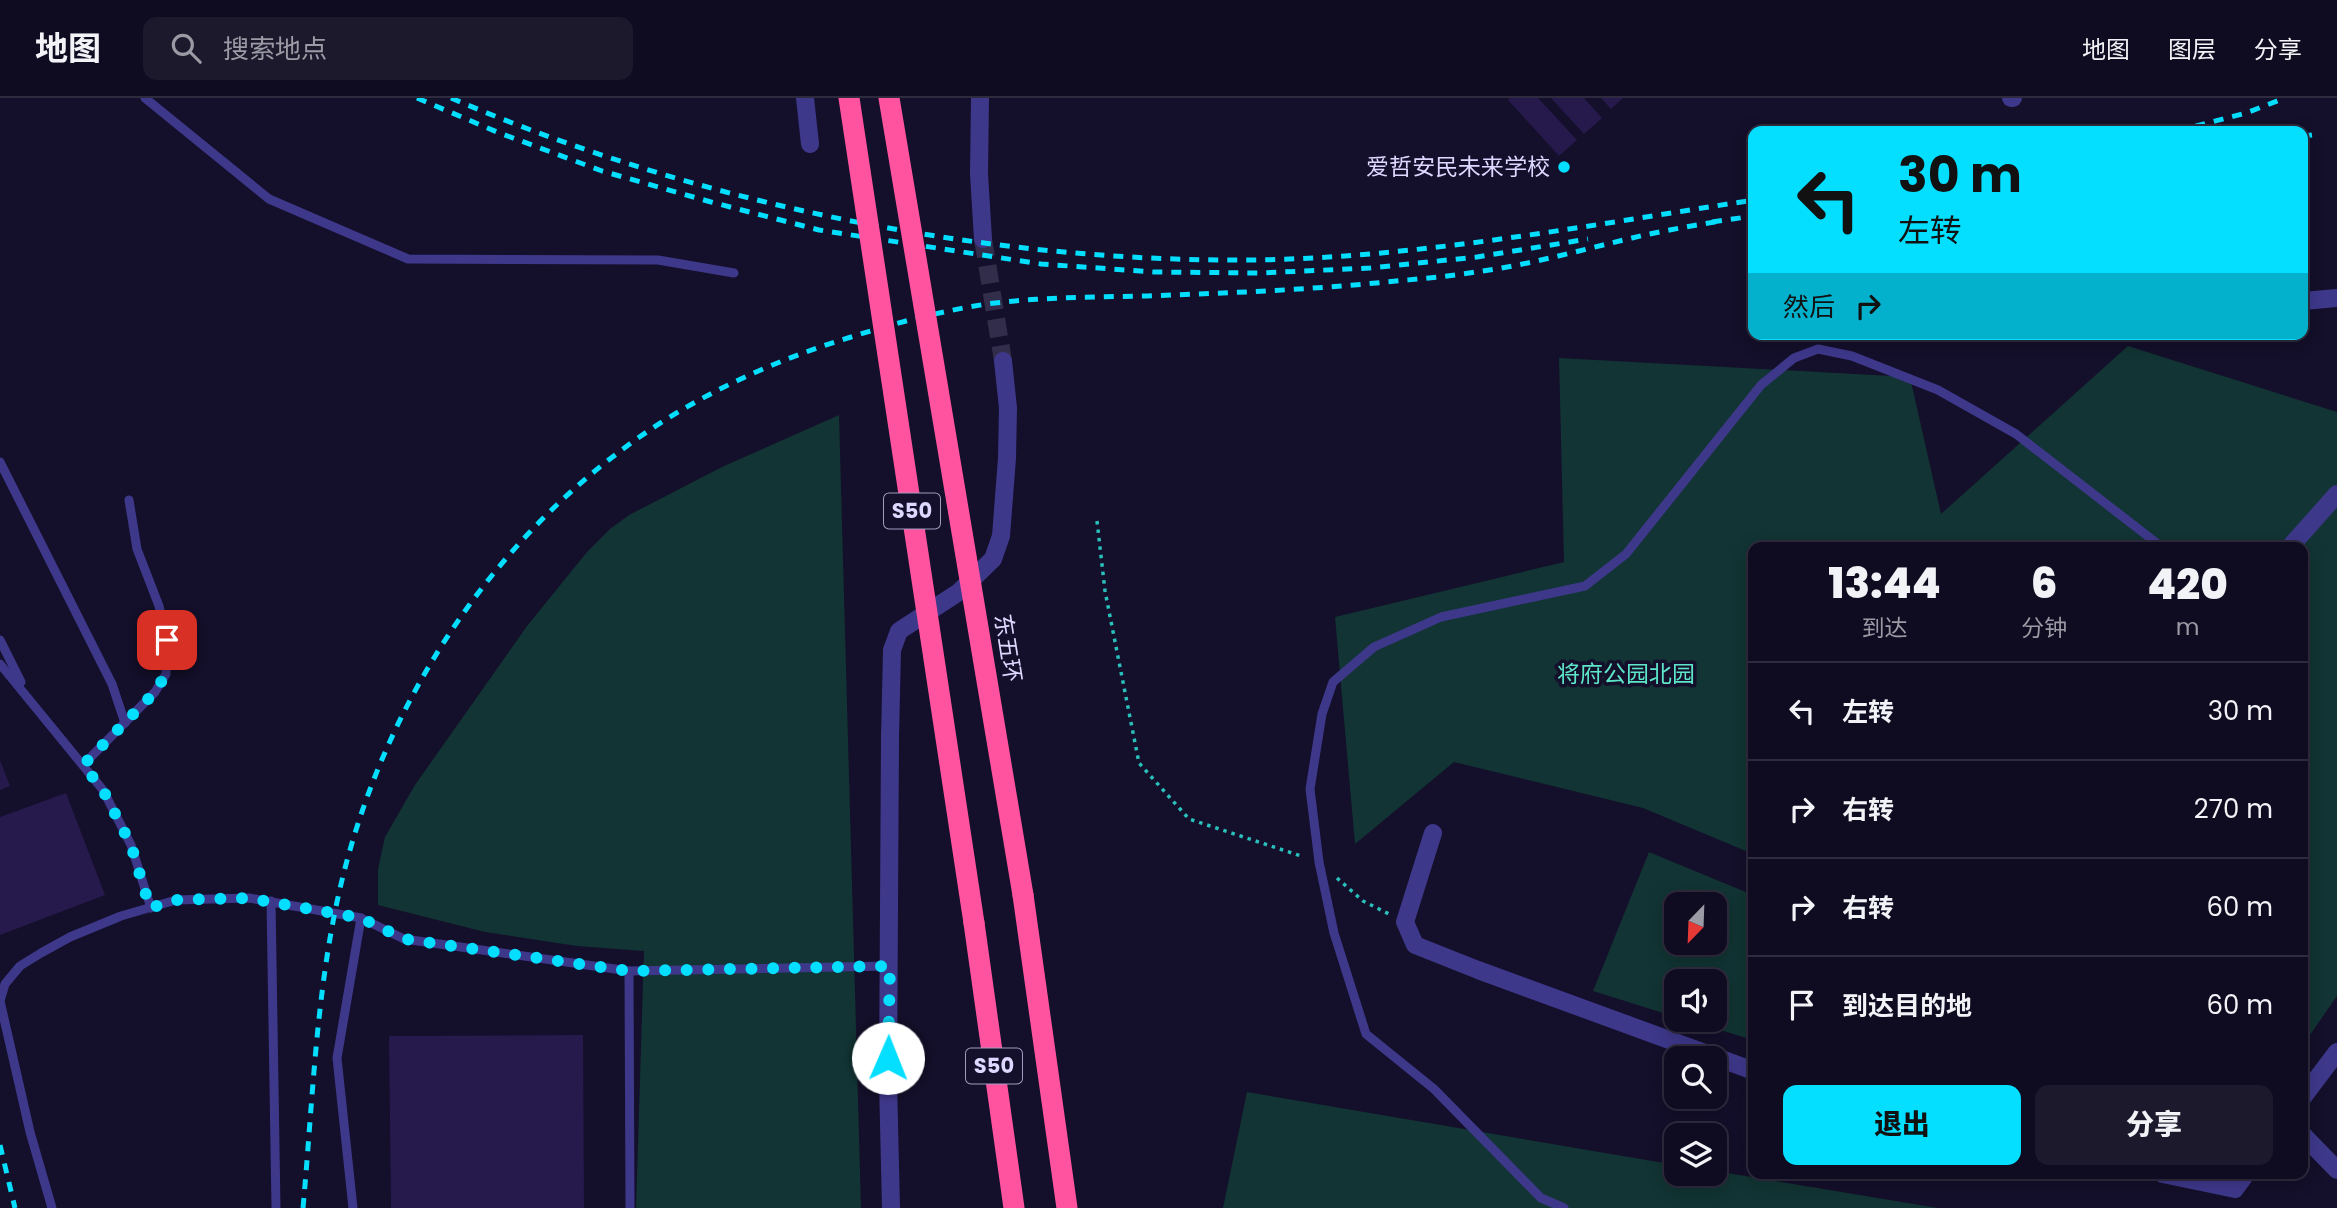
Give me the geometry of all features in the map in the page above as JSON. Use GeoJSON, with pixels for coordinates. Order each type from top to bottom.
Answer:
{"type":"FeatureCollection","features":[{"type":"Feature","properties":{"kind":"highway","name":"S50"},"geometry":{"type":"LineString","coordinates":[[849,98],[974,923],[1014,1208]]}},
{"type":"Feature","properties":{"kind":"highway","name":"东五环"},"geometry":{"type":"LineString","coordinates":[[889,98],[1023,895],[1067,1208]]}},
{"type":"Feature","properties":{"kind":"street"},"geometry":{"type":"LineString","coordinates":[[805,98],[810,144]]}},
{"type":"Feature","properties":{"kind":"street"},"geometry":{"type":"LineString","coordinates":[[980,98],[979,174],[983,239]]}},
{"type":"Feature","properties":{"kind":"street"},"geometry":{"type":"LineString","coordinates":[[2308,301],[2337,298]]}},
{"type":"Feature","properties":{"kind":"street"},"geometry":{"type":"LineString","coordinates":[[891,1208],[888,1082],[892,650],[899,631],[959,592],[993,559],[1001,536],[1007,458],[1008,408],[1003,361]]}},
{"type":"Feature","properties":{"kind":"street"},"geometry":{"type":"LineString","coordinates":[[2294,542],[2337,494]]}},
{"type":"Feature","properties":{"kind":"street"},"geometry":{"type":"LineString","coordinates":[[1433,833],[1405,922],[1415,945],[1748,1069]]}},
{"type":"Feature","properties":{"kind":"street"},"geometry":{"type":"LineString","coordinates":[[2308,1090],[2337,1052]]}},
{"type":"Feature","properties":{"kind":"street"},"geometry":{"type":"LineString","coordinates":[[2308,1140],[2337,1170]]}},
{"type":"Feature","properties":{"kind":"street"},"geometry":{"type":"LineString","coordinates":[[2187,1179],[2235,1189],[2242,1179]]}},
{"type":"Feature","properties":{"kind":"lane"},"geometry":{"type":"LineString","coordinates":[[145,98],[269,199],[408,259],[658,260],[734,273]]}},
{"type":"Feature","properties":{"kind":"lane"},"geometry":{"type":"LineString","coordinates":[[1564,1208],[1541,1198],[1434,1089],[1366,1034],[1334,933],[1319,862],[1310,789],[1322,714],[1333,682],[1374,647],[1441,617],[1585,586],[1626,554],[1761,385],[1794,358],[1818,349],[1852,356],[1938,390],[2016,434],[2155,542]]}},
{"type":"Feature","properties":{"kind":"lane"},"geometry":{"type":"LineString","coordinates":[[0,462],[113,684],[125,723]]}},
{"type":"Feature","properties":{"kind":"lane"},"geometry":{"type":"LineString","coordinates":[[83,765],[155,692],[166,674],[167,640],[159,606],[137,549],[129,500]]}},
{"type":"Feature","properties":{"kind":"lane"},"geometry":{"type":"LineString","coordinates":[[0,640],[28,696]]}},
{"type":"Feature","properties":{"kind":"lane"},"geometry":{"type":"LineString","coordinates":[[0,664],[103,790],[131,845],[150,908]]}},
{"type":"Feature","properties":{"kind":"lane"},"geometry":{"type":"LineString","coordinates":[[52,1208],[30,1132],[0,1001],[5,984],[20,966],[70,937],[121,916],[176,900],[248,898],[271,901],[361,918],[404,939],[629,971],[890,966]]}},
{"type":"Feature","properties":{"kind":"lane"},"geometry":{"type":"LineString","coordinates":[[271,901],[276,1208]]}},
{"type":"Feature","properties":{"kind":"lane"},"geometry":{"type":"LineString","coordinates":[[353,1208],[337,1058],[361,918]]}},
{"type":"Feature","properties":{"kind":"lane"},"geometry":{"type":"LineString","coordinates":[[629,971],[630,1208]]}},
{"type":"Feature","properties":{"kind":"path"},"geometry":{"type":"LineString","coordinates":[[1097,521],[1105,591],[1139,763],[1189,819],[1319,862],[1363,901],[1405,922]]}},
{"type":"Feature","properties":{"kind":"green space","name":"将府公园北园"},"geometry":{"type":"Polygon","coordinates":[[[2128,346],[2337,412],[2337,996],[2308,1038],[2308,542],[1748,542],[1748,852],[1643,808],[1454,762],[1355,844],[1335,617],[1564,562],[1559,358],[1910,377],[1941,514],[2128,346]]]}},
{"type":"Feature","properties":{"kind":"green space"},"geometry":{"type":"Polygon","coordinates":[[[839,415],[861,1208],[636,1208],[644,951],[577,946],[485,932],[378,905],[378,869],[385,837],[415,785],[527,626],[587,552],[610,529],[629,515],[722,467],[839,415]]]}},
{"type":"Feature","properties":{"kind":"green space"},"geometry":{"type":"Polygon","coordinates":[[[1649,852],[1748,893],[1748,1038],[1727,1032],[1727,969],[1664,969],[1664,1013],[1593,991],[1649,852]]]}},
{"type":"Feature","properties":{"kind":"green space"},"geometry":{"type":"Polygon","coordinates":[[[1247,1092],[1664,1163],[1664,1186],[1727,1186],[1727,1173],[1748,1176],[1748,1179],[1763,1179],[1938,1208],[1223,1208],[1247,1092]]]}},
{"type":"Feature","properties":{"kind":"building"},"geometry":{"type":"Polygon","coordinates":[[[1538,98],[1577,140],[1559,156],[1508,100],[1538,98]]]}},
{"type":"Feature","properties":{"kind":"building"},"geometry":{"type":"Polygon","coordinates":[[[1551,98],[1584,98],[1602,118],[1584,134],[1551,98]]]}},
{"type":"Feature","properties":{"kind":"building"},"geometry":{"type":"Polygon","coordinates":[[[1601,98],[1623,98],[1611,109],[1601,98]]]}},
{"type":"Feature","properties":{"kind":"building"},"geometry":{"type":"Polygon","coordinates":[[[0,760],[10,786],[0,790],[0,760]]]}},
{"type":"Feature","properties":{"kind":"building"},"geometry":{"type":"Polygon","coordinates":[[[66,793],[105,895],[0,935],[0,817],[66,793]]]}},
{"type":"Feature","properties":{"kind":"building"},"geometry":{"type":"Polygon","coordinates":[[[583,1035],[584,1208],[391,1208],[389,1036],[583,1035]]]}},
{"type":"Feature","properties":{"kind":"tunnel"},"geometry":{"type":"LineString","coordinates":[[983,239],[1003,361]]}},
{"type":"Feature","properties":{"kind":"railway"},"geometry":{"type":"LineString","coordinates":[[417,98],[497,132],[602,171],[711,202],[819,230],[1041,264],[1154,272],[1260,273],[1370,268],[1477,257],[1588,239]]}},
{"type":"Feature","properties":{"kind":"railway"},"geometry":{"type":"LineString","coordinates":[[451,98],[546,136],[744,197],[846,220],[949,238],[1052,251],[1155,258],[1320,258],[1506,238],[1748,201]]}},
{"type":"Feature","properties":{"kind":"railway"},"geometry":{"type":"LineString","coordinates":[[2196,126],[2246,113],[2285,98]]}},
{"type":"Feature","properties":{"kind":"railway"},"geometry":{"type":"LineString","coordinates":[[2308,135],[2312,135]]}},
{"type":"Feature","properties":{"kind":"railway"},"geometry":{"type":"LineString","coordinates":[[1712,222],[1748,217]]}},
{"type":"Feature","properties":{"kind":"railway"},"geometry":{"type":"LineString","coordinates":[[303,1208],[316,1043],[333,920],[360,816],[384,754],[413,695],[447,638],[485,584],[528,534],[575,488],[652,428],[706,396],[792,357],[884,327],[953,310],[1027,300],[1267,291],[1442,277],[1516,265],[1643,235],[1721,221]]}},
{"type":"Feature","properties":{"kind":"railway"},"geometry":{"type":"LineString","coordinates":[[0,1145],[15,1208]]}},
{"type":"Feature","properties":{"kind":"place","name":"爱哲安民未来学校"},"geometry":{"type":"Point","coordinates":[1564,167]}},
{"type":"Feature","properties":{"kind":"route"},"geometry":{"type":"LineString","coordinates":[[167,640],[166,674],[155,692],[83,765],[103,790],[131,845],[150,908],[176,900],[248,898],[361,918],[404,939],[629,971],[890,966],[888,1058]]}}]}
